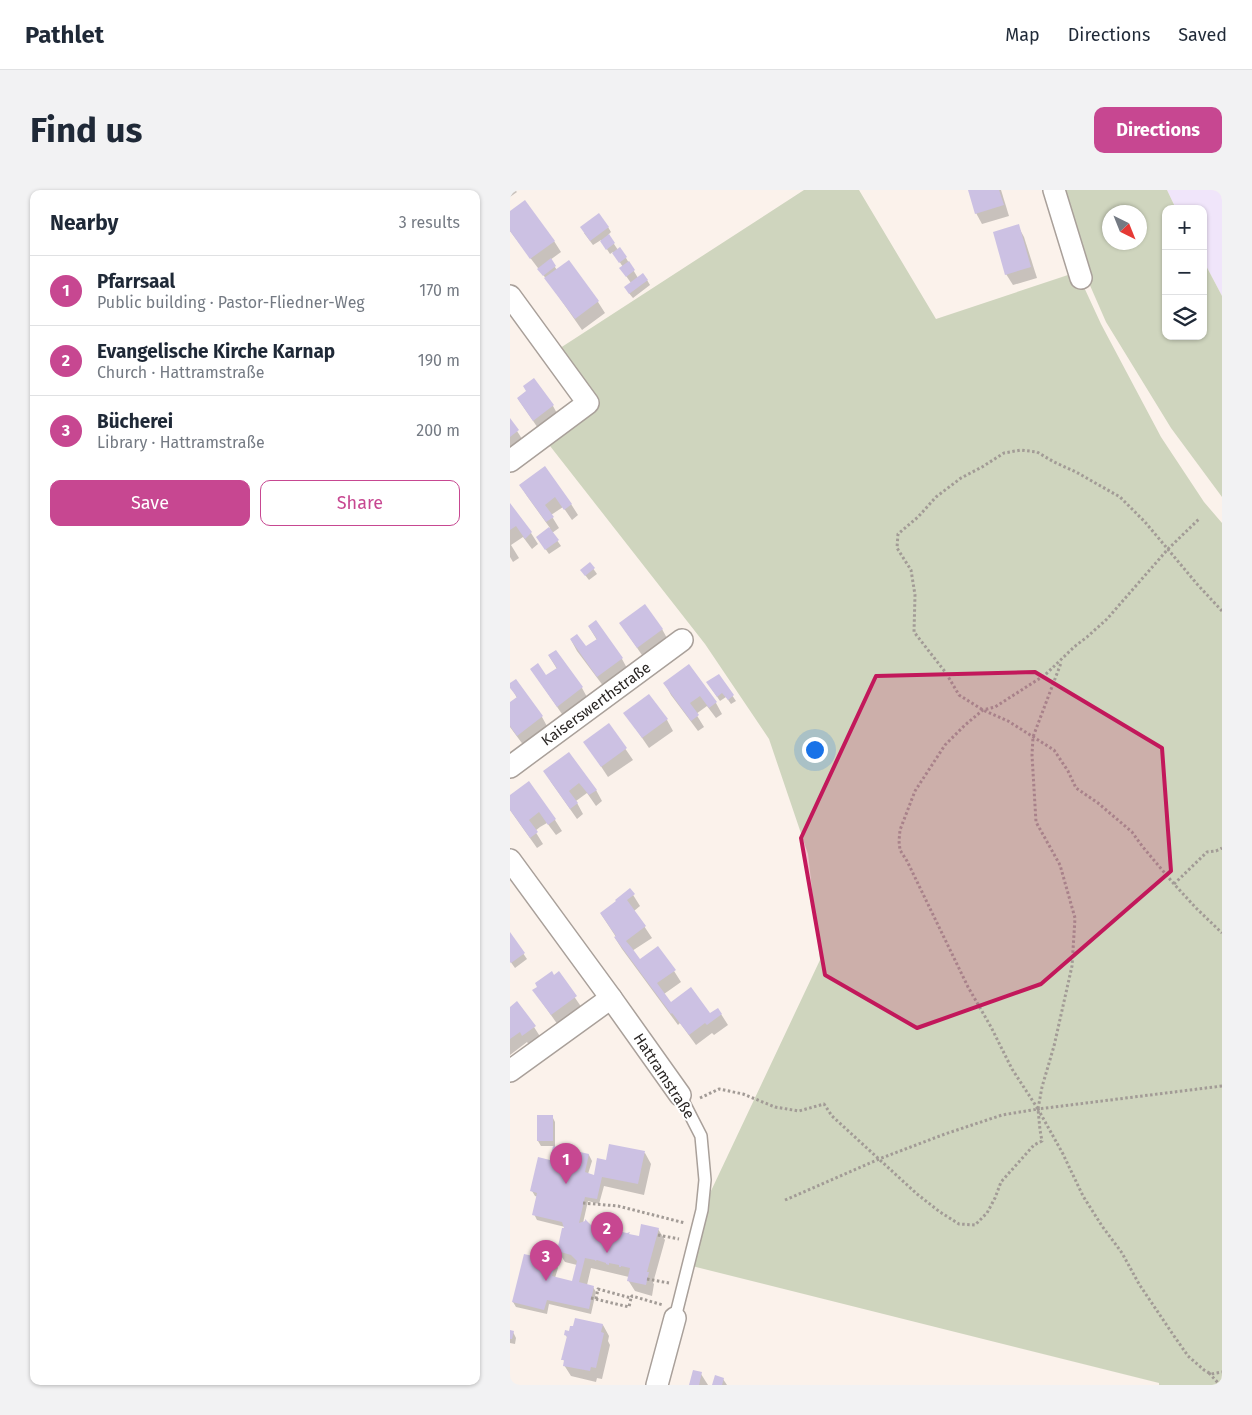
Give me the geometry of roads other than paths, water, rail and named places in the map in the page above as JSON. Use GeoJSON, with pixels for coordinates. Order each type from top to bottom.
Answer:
{"type":"FeatureCollection","features":[{"type":"Feature","properties":{"kind":"street"},"geometry":{"type":"LineString","coordinates":[[1054,190],[1081,278]]}},
{"type":"Feature","properties":{"kind":"street"},"geometry":{"type":"LineString","coordinates":[[510,296],[588,403],[510,461]]}},
{"type":"Feature","properties":{"kind":"street","name":"Kaiserswerthstraße"},"geometry":{"type":"LineString","coordinates":[[510,767],[682,640]]}},
{"type":"Feature","properties":{"kind":"street","name":"Hattramstraße"},"geometry":{"type":"LineString","coordinates":[[510,860],[611,998],[682,1100]]}},
{"type":"Feature","properties":{"kind":"street"},"geometry":{"type":"LineString","coordinates":[[510,1071],[611,998]]}},
{"type":"Feature","properties":{"kind":"street","name":"Hattramstraße"},"geometry":{"type":"LineString","coordinates":[[657,1385],[676,1313]]}},
{"type":"Feature","properties":{"kind":"lane","name":"Hattramstraße"},"geometry":{"type":"LineString","coordinates":[[676,1313],[702,1210],[705,1180],[701,1136],[682,1100]]}},
{"type":"Feature","properties":{"kind":"place","name":"Pfarrsaal"},"geometry":{"type":"Point","coordinates":[566,1184]}},
{"type":"Feature","properties":{"kind":"place","name":"Evangelische Kirche Karnap"},"geometry":{"type":"Point","coordinates":[607,1253]}},
{"type":"Feature","properties":{"kind":"place","name":"Bücherei"},"geometry":{"type":"Point","coordinates":[546,1281]}}]}
